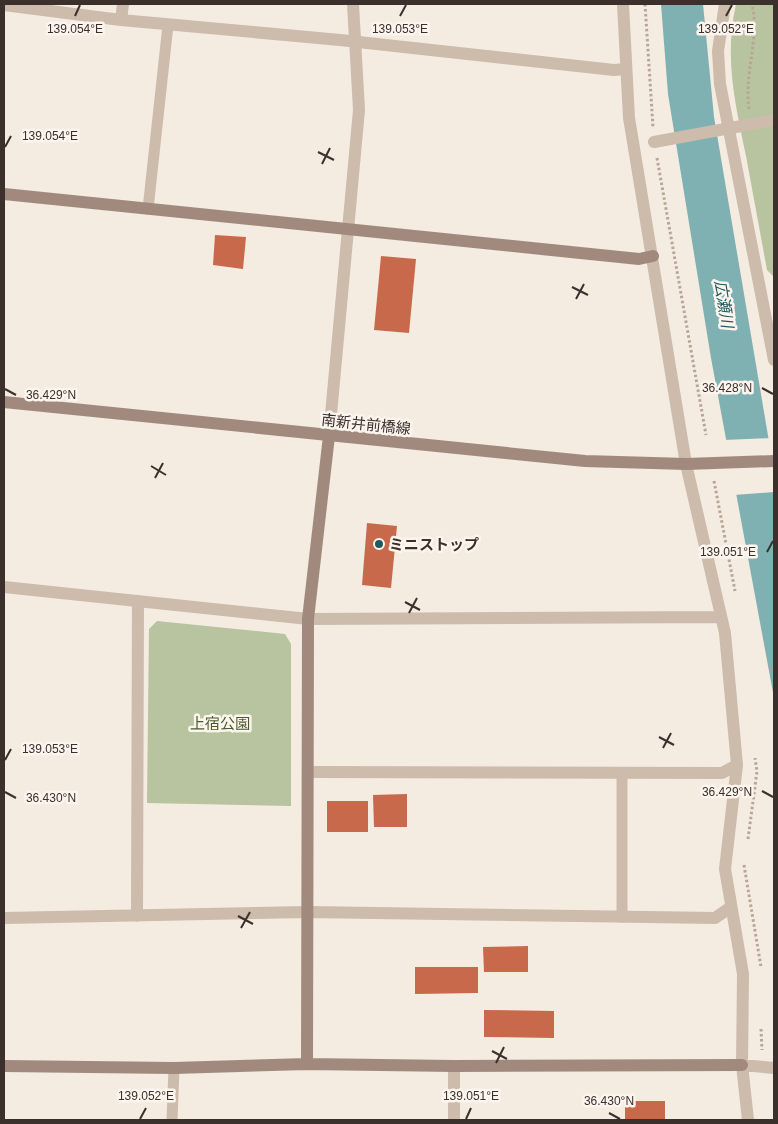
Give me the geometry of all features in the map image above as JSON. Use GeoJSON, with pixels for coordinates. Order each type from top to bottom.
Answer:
{"type":"FeatureCollection","features":[{"type":"Feature","properties":{"kind":"street"},"geometry":{"type":"LineString","coordinates":[[121,20],[123,4]]}},
{"type":"Feature","properties":{"kind":"street"},"geometry":{"type":"LineString","coordinates":[[307,1064],[308,618],[329,436],[359,110],[353,4]]}},
{"type":"Feature","properties":{"kind":"street"},"geometry":{"type":"LineString","coordinates":[[623,4],[630,118],[686,464],[725,633],[737,765],[725,869],[743,974],[742,1065],[748,1120]]}},
{"type":"Feature","properties":{"kind":"street"},"geometry":{"type":"LineString","coordinates":[[725,4],[718,51],[724,128],[761,290],[774,360]]}},
{"type":"Feature","properties":{"kind":"street"},"geometry":{"type":"LineString","coordinates":[[4,5],[168,25],[614,70],[626,69]]}},
{"type":"Feature","properties":{"kind":"street"},"geometry":{"type":"LineString","coordinates":[[654,142],[774,120]]}},
{"type":"Feature","properties":{"kind":"street"},"geometry":{"type":"LineString","coordinates":[[4,194],[639,259],[653,256]]}},
{"type":"Feature","properties":{"kind":"street"},"geometry":{"type":"LineString","coordinates":[[761,290],[774,289]]}},
{"type":"Feature","properties":{"kind":"street","name":"南新井前橋線"},"geometry":{"type":"LineString","coordinates":[[4,402],[585,461],[686,464],[774,461]]}},
{"type":"Feature","properties":{"kind":"street"},"geometry":{"type":"LineString","coordinates":[[4,587],[308,618],[721,618]]}},
{"type":"Feature","properties":{"kind":"street"},"geometry":{"type":"LineString","coordinates":[[137,916],[138,601]]}},
{"type":"Feature","properties":{"kind":"street"},"geometry":{"type":"LineString","coordinates":[[308,772],[722,773],[737,765]]}},
{"type":"Feature","properties":{"kind":"street"},"geometry":{"type":"LineString","coordinates":[[4,918],[307,912],[715,918],[731,907]]}},
{"type":"Feature","properties":{"kind":"street"},"geometry":{"type":"LineString","coordinates":[[4,1066],[174,1068],[307,1064],[454,1066],[742,1065],[774,1068]]}},
{"type":"Feature","properties":{"kind":"street"},"geometry":{"type":"LineString","coordinates":[[454,1066],[454,1120]]}},
{"type":"Feature","properties":{"kind":"lane"},"geometry":{"type":"LineString","coordinates":[[148,209],[168,25]]}},
{"type":"Feature","properties":{"kind":"lane"},"geometry":{"type":"LineString","coordinates":[[622,773],[622,917]]}},
{"type":"Feature","properties":{"kind":"lane"},"geometry":{"type":"LineString","coordinates":[[172,1120],[174,1068]]}},
{"type":"Feature","properties":{"kind":"path"},"geometry":{"type":"LineString","coordinates":[[645,4],[654,142],[706,435]]}},
{"type":"Feature","properties":{"kind":"path"},"geometry":{"type":"LineString","coordinates":[[752,4],[754,31],[747,78],[752,124]]}},
{"type":"Feature","properties":{"kind":"green space"},"geometry":{"type":"Polygon","coordinates":[[[736,4],[774,4],[774,277],[767,270],[732,80],[731,43],[736,4]]]}},
{"type":"Feature","properties":{"kind":"green space","name":"上宿公園"},"geometry":{"type":"Polygon","coordinates":[[[157,621],[285,634],[291,644],[291,806],[147,803],[149,629],[157,621]]]}},
{"type":"Feature","properties":{"kind":"water","name":"広瀬川"},"geometry":{"type":"Polygon","coordinates":[[[661,4],[703,4],[714,117],[774,471],[774,698],[711,358],[668,94],[661,4]]]}},
{"type":"Feature","properties":{"kind":"pier"},"geometry":{"type":"Polygon","coordinates":[[[771,438],[774,456],[774,492],[734,495],[724,440],[771,438]]]}},
{"type":"Feature","properties":{"kind":"building"},"geometry":{"type":"Polygon","coordinates":[[[215,235],[246,237],[243,269],[213,265],[215,235]]]}},
{"type":"Feature","properties":{"kind":"building"},"geometry":{"type":"Polygon","coordinates":[[[381,256],[416,259],[409,333],[374,330],[381,256]]]}},
{"type":"Feature","properties":{"kind":"building"},"geometry":{"type":"Polygon","coordinates":[[[367,523],[397,526],[391,588],[362,585],[367,523]]]}},
{"type":"Feature","properties":{"kind":"building"},"geometry":{"type":"Polygon","coordinates":[[[407,794],[407,827],[374,827],[373,795],[407,794]]]}},
{"type":"Feature","properties":{"kind":"building"},"geometry":{"type":"Polygon","coordinates":[[[327,801],[368,801],[368,832],[327,832],[327,801]]]}},
{"type":"Feature","properties":{"kind":"building"},"geometry":{"type":"Polygon","coordinates":[[[528,946],[528,972],[484,972],[483,947],[528,946]]]}},
{"type":"Feature","properties":{"kind":"building"},"geometry":{"type":"Polygon","coordinates":[[[415,967],[478,967],[478,993],[415,994],[415,967]]]}},
{"type":"Feature","properties":{"kind":"building"},"geometry":{"type":"Polygon","coordinates":[[[484,1010],[554,1011],[554,1038],[484,1037],[484,1010]]]}},
{"type":"Feature","properties":{"kind":"building"},"geometry":{"type":"Polygon","coordinates":[[[625,1101],[665,1101],[665,1120],[625,1120],[625,1101]]]}},
{"type":"Feature","properties":{"kind":"place","name":"ミニストップ"},"geometry":{"type":"Point","coordinates":[379,544]}}]}
